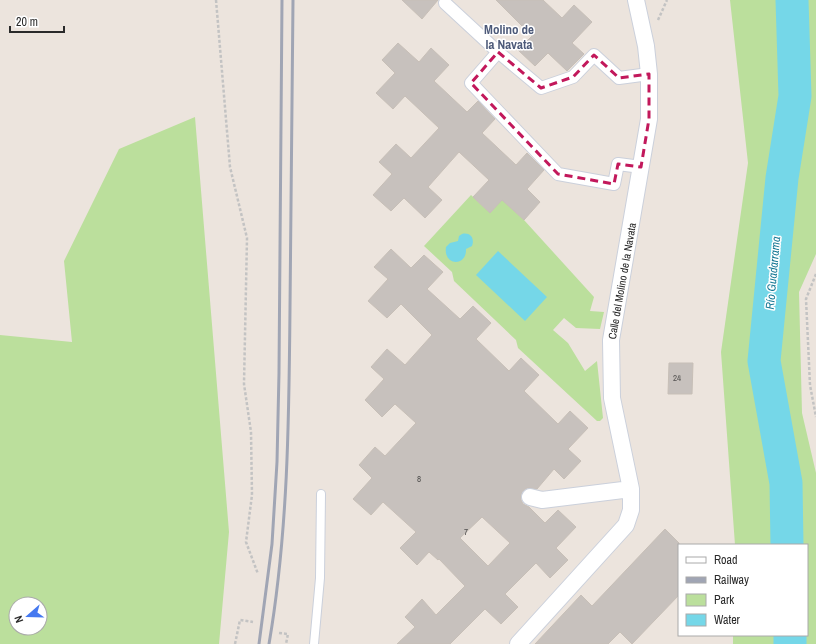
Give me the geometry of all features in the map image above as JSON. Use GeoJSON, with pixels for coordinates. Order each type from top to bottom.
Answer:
{"type":"FeatureCollection","features":[{"type":"Feature","properties":{"kind":"street","name":"Calle del Molino de la Navata"},"geometry":{"type":"LineString","coordinates":[[518,644],[626,525],[631,510],[631,489],[612,398],[611,340],[649,119],[649,74],[646,46],[636,0]]}},
{"type":"Feature","properties":{"kind":"street"},"geometry":{"type":"LineString","coordinates":[[445,3],[498,52],[541,88],[573,77],[594,55],[619,78],[649,74]]}},
{"type":"Feature","properties":{"kind":"street"},"geometry":{"type":"LineString","coordinates":[[498,52],[471,83],[558,174],[614,184],[618,164],[641,167]]}},
{"type":"Feature","properties":{"kind":"street"},"geometry":{"type":"LineString","coordinates":[[530,497],[542,500],[631,489]]}},
{"type":"Feature","properties":{"kind":"lane"},"geometry":{"type":"LineString","coordinates":[[314,644],[320,578],[321,494]]}},
{"type":"Feature","properties":{"kind":"path"},"geometry":{"type":"LineString","coordinates":[[216,0],[230,166],[247,238],[244,384],[251,432],[252,495],[246,542],[258,574]]}},
{"type":"Feature","properties":{"kind":"path"},"geometry":{"type":"LineString","coordinates":[[816,274],[806,299],[810,385],[816,418]]}},
{"type":"Feature","properties":{"kind":"path"},"geometry":{"type":"LineString","coordinates":[[235,644],[240,620],[253,622]]}},
{"type":"Feature","properties":{"kind":"path"},"geometry":{"type":"LineString","coordinates":[[278,633],[288,634],[286,644]]}},
{"type":"Feature","properties":{"kind":"highlighted area"},"geometry":{"type":"Polygon","coordinates":[[[498,52],[541,88],[573,77],[594,55],[619,78],[649,74],[649,119],[641,167],[618,164],[614,184],[558,174],[471,83],[498,52]]]}},
{"type":"Feature","properties":{"kind":"green space"},"geometry":{"type":"Polygon","coordinates":[[[730,0],[816,0],[816,254],[799,292],[802,413],[816,473],[816,644],[733,644],[733,636],[808,636],[808,544],[735,544],[721,352],[748,163],[730,0]]]}},
{"type":"Feature","properties":{"kind":"green space"},"geometry":{"type":"Polygon","coordinates":[[[195,117],[229,532],[219,644],[0,644],[0,335],[72,342],[64,261],[119,149],[195,117]]]}},
{"type":"Feature","properties":{"kind":"green space"},"geometry":{"type":"Polygon","coordinates":[[[471,195],[490,213],[502,199],[524,220],[594,297],[590,311],[604,312],[600,329],[576,328],[564,318],[553,330],[568,343],[585,371],[597,361],[603,418],[600,421],[597,421],[518,348],[516,340],[454,281],[452,272],[424,246],[471,195]]]}},
{"type":"Feature","properties":{"kind":"water"},"geometry":{"type":"Polygon","coordinates":[[[462,234],[471,236],[473,240],[472,246],[466,249],[463,259],[455,262],[451,261],[446,253],[446,247],[450,243],[458,241],[459,236],[462,234]]]}},
{"type":"Feature","properties":{"kind":"water"},"geometry":{"type":"Polygon","coordinates":[[[498,251],[547,297],[525,321],[476,275],[498,251]]]}},
{"type":"Feature","properties":{"kind":"building"},"geometry":{"type":"Polygon","coordinates":[[[402,0],[438,0],[422,19],[402,0]]]}},
{"type":"Feature","properties":{"kind":"building"},"geometry":{"type":"Polygon","coordinates":[[[496,0],[543,0],[562,18],[574,5],[592,22],[572,43],[584,54],[567,71],[548,53],[535,66],[518,50],[532,36],[496,0]]]}},
{"type":"Feature","properties":{"kind":"building"},"geometry":{"type":"Polygon","coordinates":[[[398,43],[419,62],[431,48],[449,65],[434,81],[467,112],[478,101],[495,119],[482,133],[516,165],[527,153],[544,170],[527,189],[540,202],[524,220],[502,200],[490,213],[473,197],[489,180],[459,152],[428,187],[442,200],[425,218],[404,198],[391,211],[373,195],[392,174],[379,162],[396,144],[411,158],[439,128],[405,96],[393,109],[376,93],[395,73],[382,60],[398,43]]]}},
{"type":"Feature","properties":{"kind":"building"},"geometry":{"type":"Polygon","coordinates":[[[391,249],[411,268],[424,255],[443,272],[427,289],[460,319],[473,306],[491,323],[476,339],[509,371],[521,358],[539,375],[524,391],[558,424],[570,411],[588,428],[568,449],[581,461],[564,479],[554,469],[537,489],[527,488],[521,495],[523,504],[529,507],[545,523],[558,510],[576,527],[556,548],[568,560],[550,578],[536,563],[505,594],[518,607],[501,624],[485,609],[450,644],[397,644],[415,627],[405,617],[422,599],[436,615],[465,586],[439,559],[438,560],[429,552],[417,565],[400,548],[416,532],[383,502],[371,515],[353,499],[372,478],[359,465],[375,447],[385,456],[416,423],[395,404],[382,417],[365,400],[384,379],[371,367],[387,349],[405,365],[432,335],[401,304],[387,318],[368,301],[388,279],[374,267],[391,249]],[[482,517],[460,538],[488,566],[510,543],[482,517]]]}},
{"type":"Feature","properties":{"kind":"building"},"geometry":{"type":"Polygon","coordinates":[[[669,363],[693,363],[692,394],[668,394],[669,363]]]}},
{"type":"Feature","properties":{"kind":"building"},"geometry":{"type":"Polygon","coordinates":[[[665,529],[679,543],[678,596],[632,644],[620,632],[608,644],[535,644],[581,595],[592,606],[665,529]]]}},
{"type":"Feature","properties":{"kind":"waterway","name":"Río Guadarrama"},"geometry":{"type":"LineString","coordinates":[[787,544],[786,483],[764,361],[782,178],[795,96],[792,0]]}},
{"type":"Feature","properties":{"kind":"waterway","name":"Río Guadarrama"},"geometry":{"type":"LineString","coordinates":[[790,636],[790,644]]}},
{"type":"Feature","properties":{"kind":"railway"},"geometry":{"type":"LineString","coordinates":[[259,644],[272,544],[277,462],[282,0]]}},
{"type":"Feature","properties":{"kind":"railway"},"geometry":{"type":"LineString","coordinates":[[269,644],[284,518],[288,434],[293,0]]}},
{"type":"Feature","properties":{"kind":"district","name":"Molino de la Navata"},"geometry":{"type":"Point","coordinates":[509,36]}}]}
